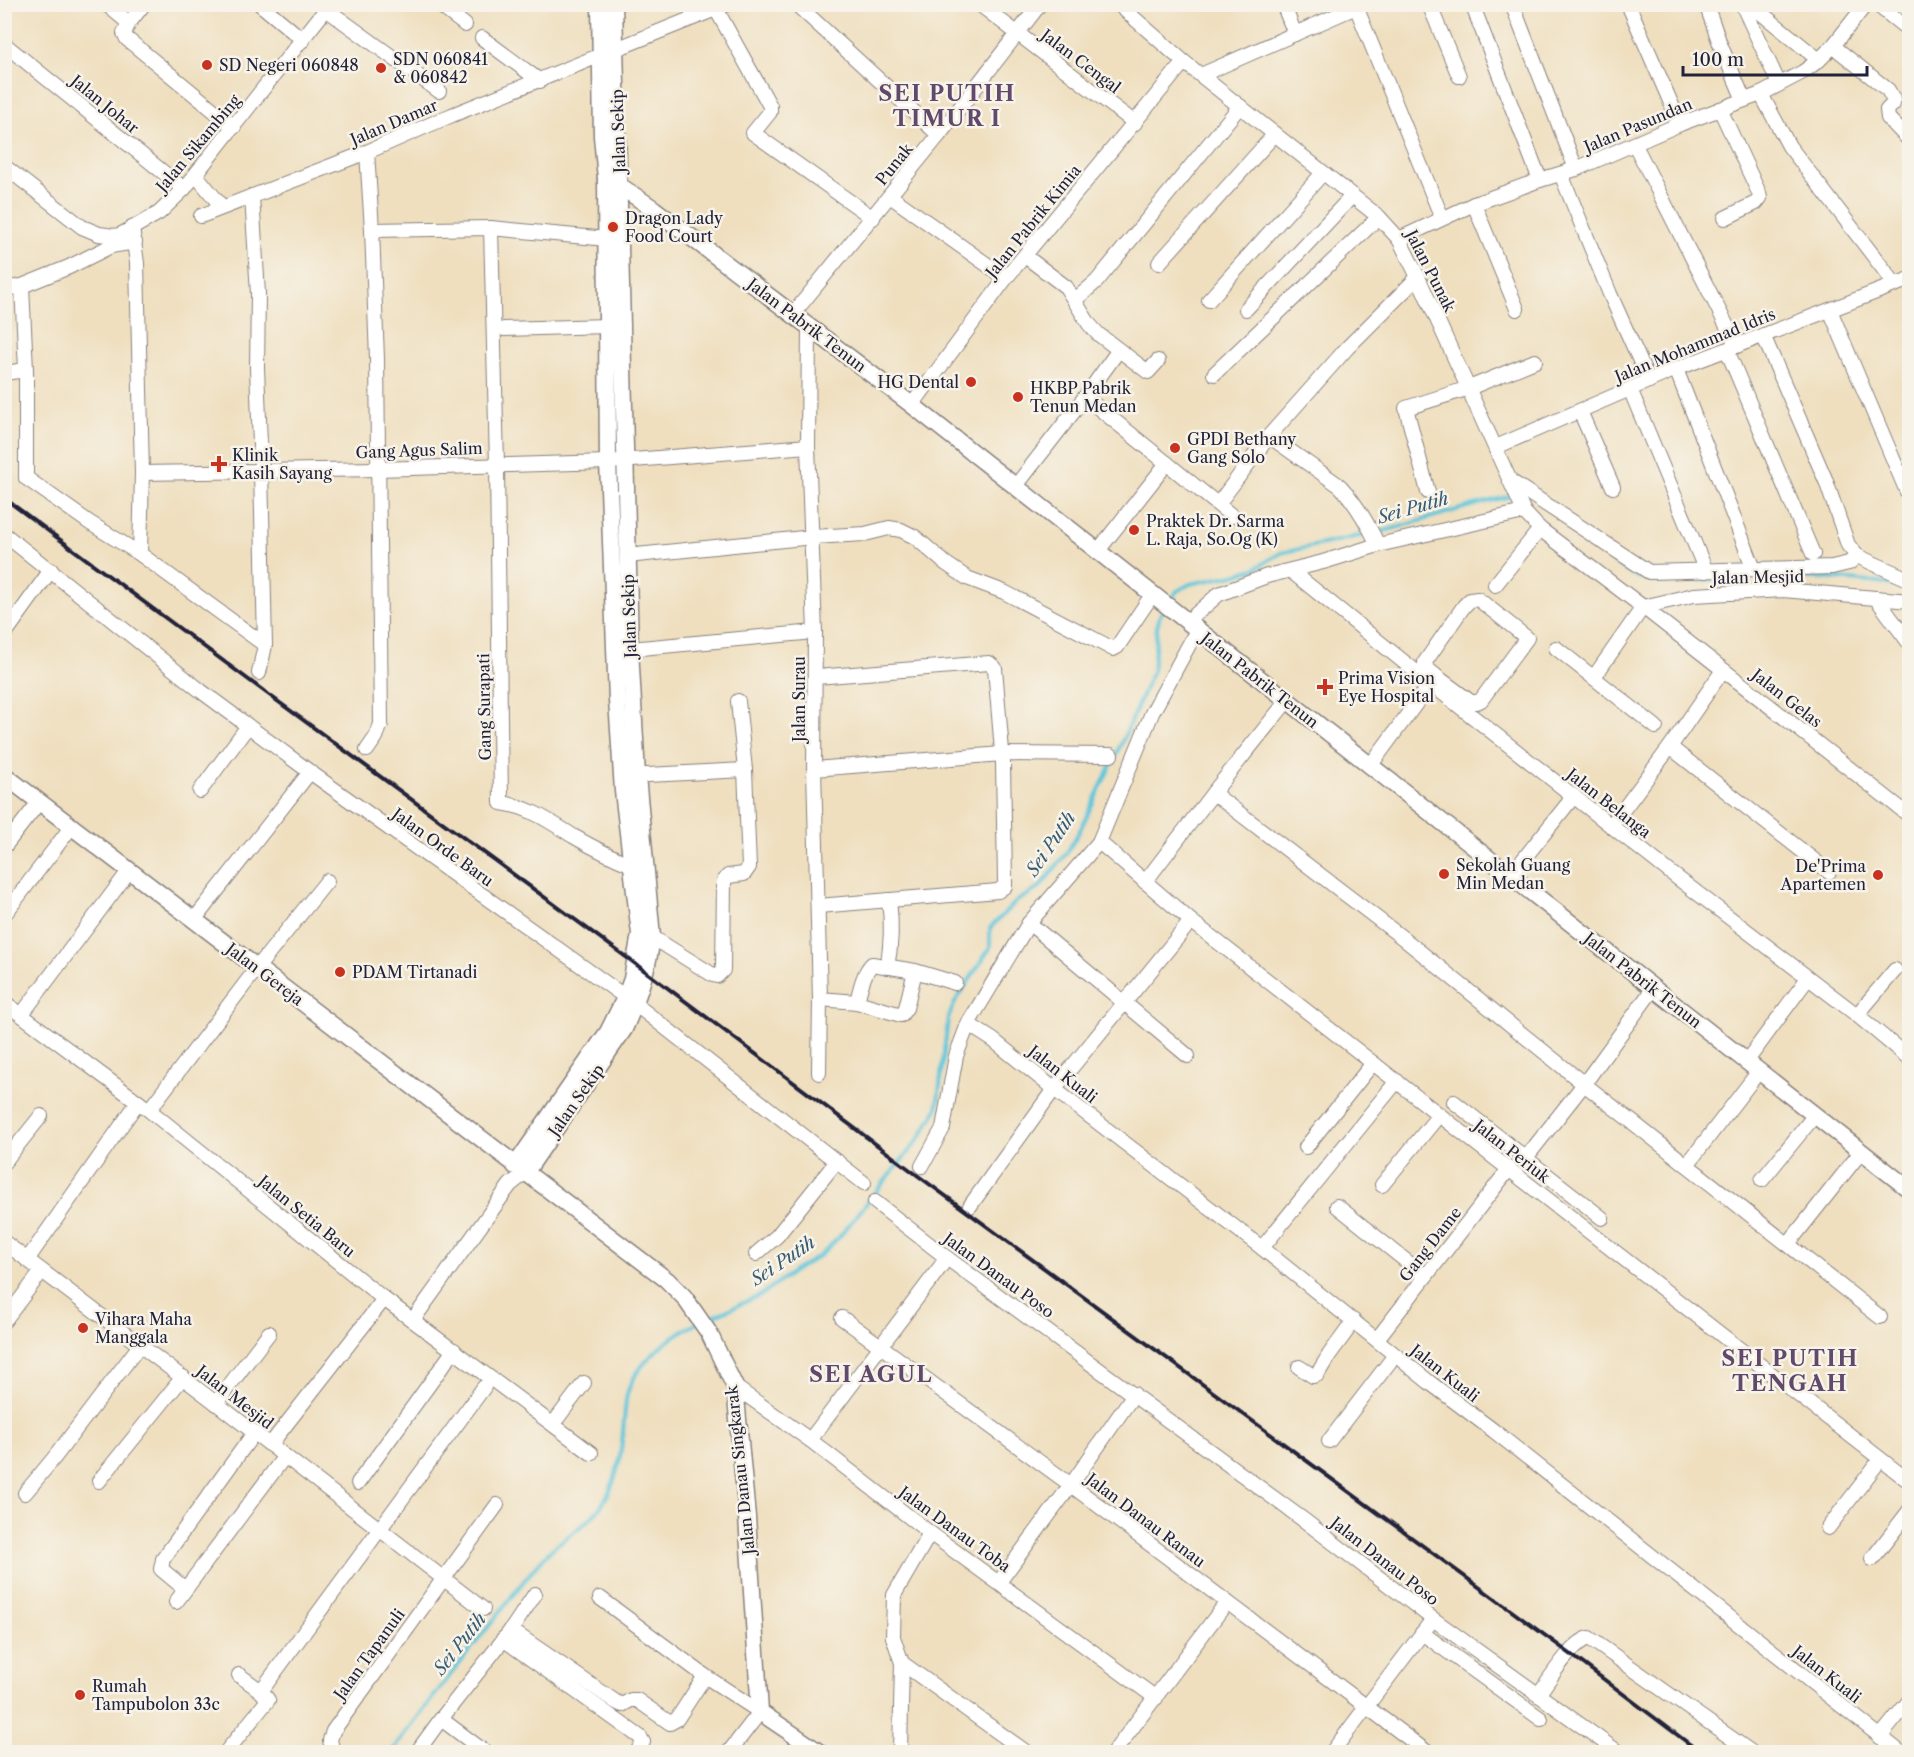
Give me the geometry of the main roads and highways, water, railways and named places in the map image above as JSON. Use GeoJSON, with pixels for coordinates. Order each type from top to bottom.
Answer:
{"type":"FeatureCollection","features":[{"type":"Feature","properties":{"kind":"waterway","name":"Sei Putih"},"geometry":{"type":"LineString","coordinates":[[1376,533],[1514,496]]}},
{"type":"Feature","properties":{"kind":"waterway","name":"Sei Putih"},"geometry":{"type":"LineString","coordinates":[[1170,601],[1177,591],[1190,584],[1254,569],[1281,553],[1369,534]]}},
{"type":"Feature","properties":{"kind":"waterway","name":"Sei Putih"},"geometry":{"type":"LineString","coordinates":[[1588,540],[1629,572],[1654,581],[1795,577],[1841,579],[1910,587]]}},
{"type":"Feature","properties":{"kind":"waterway","name":"Sei Putih"},"geometry":{"type":"LineString","coordinates":[[705,1320],[761,1295],[821,1255],[840,1236],[919,1139],[937,1109],[948,1019],[955,1002],[990,948],[990,928],[1017,901],[1039,888],[1066,854],[1080,830],[1153,670],[1157,627],[1164,610]]}},
{"type":"Feature","properties":{"kind":"waterway","name":"Sei Putih"},"geometry":{"type":"LineString","coordinates":[[392,1752],[532,1570],[600,1508],[616,1475],[626,1400],[635,1376],[664,1344],[698,1323]]}},
{"type":"Feature","properties":{"kind":"railway"},"geometry":{"type":"LineString","coordinates":[[4,498],[1700,1752]]}},
{"type":"Feature","properties":{"kind":"place","name":"SD Negeri 060848"},"geometry":{"type":"Point","coordinates":[207,65]}},
{"type":"Feature","properties":{"kind":"place","name":"SDN 060841 & 060842"},"geometry":{"type":"Point","coordinates":[381,68]}},
{"type":"Feature","properties":{"kind":"place","name":"Dragon Lady Food Court"},"geometry":{"type":"Point","coordinates":[613,227]}},
{"type":"Feature","properties":{"kind":"place","name":"HG Dental"},"geometry":{"type":"Point","coordinates":[971,382]}},
{"type":"Feature","properties":{"kind":"place","name":"HKBP Pabrik Tenun Medan"},"geometry":{"type":"Point","coordinates":[1018,397]}},
{"type":"Feature","properties":{"kind":"place","name":"GPDI Bethany Gang Solo"},"geometry":{"type":"Point","coordinates":[1175,448]}},
{"type":"Feature","properties":{"kind":"place","name":"Klinik Kasih Sayang"},"geometry":{"type":"Point","coordinates":[219,464]}},
{"type":"Feature","properties":{"kind":"place","name":"Praktek Dr. Sarma L. Raja, So.Og (K)"},"geometry":{"type":"Point","coordinates":[1134,530]}},
{"type":"Feature","properties":{"kind":"place","name":"Prima Vision Eye Hospital"},"geometry":{"type":"Point","coordinates":[1325,687]}},
{"type":"Feature","properties":{"kind":"place","name":"Sekolah Guang Min Medan"},"geometry":{"type":"Point","coordinates":[1444,874]}},
{"type":"Feature","properties":{"kind":"place","name":"De'Prima Apartemen"},"geometry":{"type":"Point","coordinates":[1878,875]}},
{"type":"Feature","properties":{"kind":"place","name":"PDAM Tirtanadi"},"geometry":{"type":"Point","coordinates":[340,972]}},
{"type":"Feature","properties":{"kind":"place","name":"Vihara Maha Manggala"},"geometry":{"type":"Point","coordinates":[83,1328]}},
{"type":"Feature","properties":{"kind":"place","name":"Rumah Tampubolon 33c"},"geometry":{"type":"Point","coordinates":[80,1695]}},
{"type":"Feature","properties":{"kind":"district","name":"SEI PUTIH TIMUR I"},"geometry":{"type":"Point","coordinates":[947,106]}},
{"type":"Feature","properties":{"kind":"district","name":"SEI PUTIH TENGAH"},"geometry":{"type":"Point","coordinates":[1790,1370]}},
{"type":"Feature","properties":{"kind":"district","name":"SEI AGUL"},"geometry":{"type":"Point","coordinates":[871,1374]}}]}
